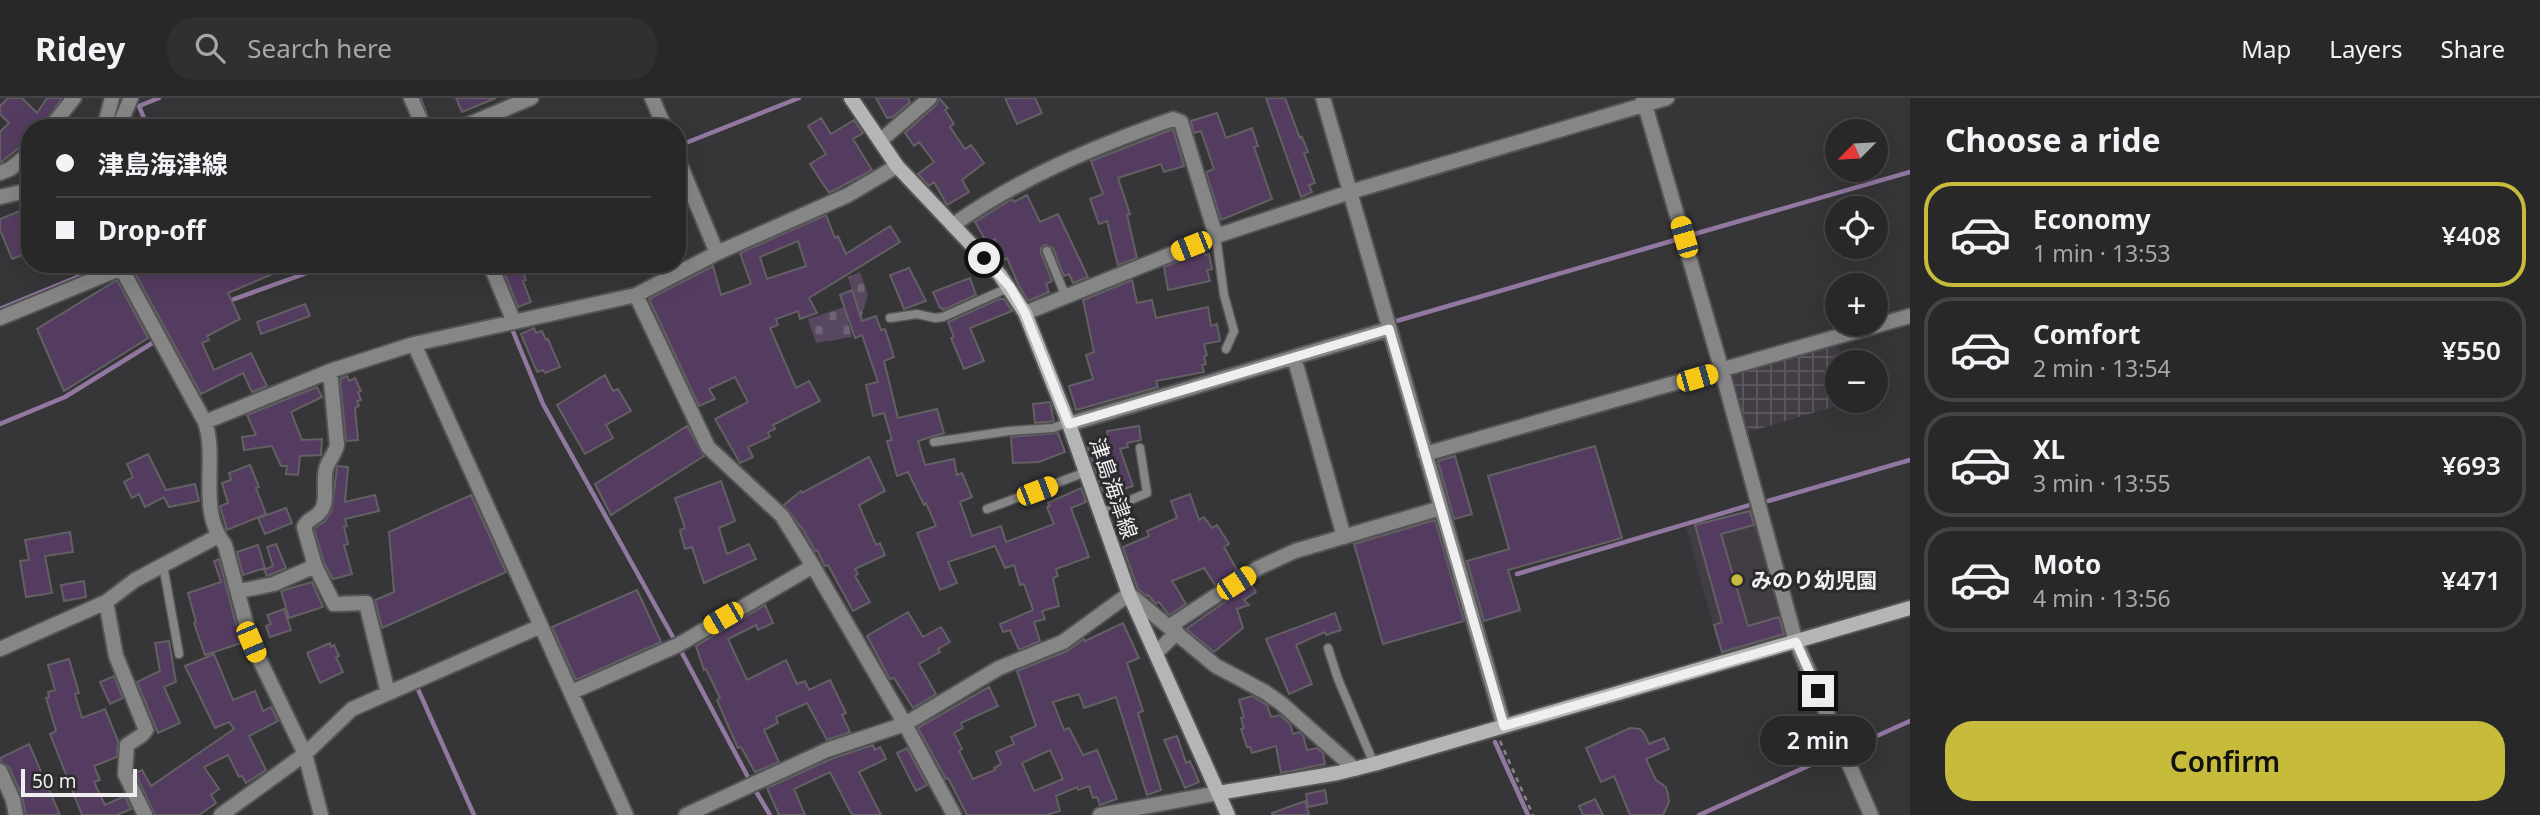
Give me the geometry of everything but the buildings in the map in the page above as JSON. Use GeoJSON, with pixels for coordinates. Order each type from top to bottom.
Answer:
{"type":"FeatureCollection","features":[{"type":"Feature","properties":{"kind":"main road","name":"津島海津線"},"geometry":{"type":"LineString","coordinates":[[851,98],[897,166],[1010,287],[1025,313],[1069,423],[1129,594],[1228,815]]}},
{"type":"Feature","properties":{"kind":"main road"},"geometry":{"type":"LineString","coordinates":[[1218,793],[1374,764],[1910,608]]}},
{"type":"Feature","properties":{"kind":"street"},"geometry":{"type":"LineString","coordinates":[[57,119],[74,98]]}},
{"type":"Feature","properties":{"kind":"street"},"geometry":{"type":"LineString","coordinates":[[106,119],[112,98]]}},
{"type":"Feature","properties":{"kind":"street"},"geometry":{"type":"LineString","coordinates":[[122,119],[131,98]]}},
{"type":"Feature","properties":{"kind":"street"},"geometry":{"type":"LineString","coordinates":[[411,98],[420,119]]}},
{"type":"Feature","properties":{"kind":"street"},"geometry":{"type":"LineString","coordinates":[[481,119],[531,98]]}},
{"type":"Feature","properties":{"kind":"street"},"geometry":{"type":"LineString","coordinates":[[652,98],[661,119]]}},
{"type":"Feature","properties":{"kind":"street"},"geometry":{"type":"LineString","coordinates":[[880,141],[930,98]]}},
{"type":"Feature","properties":{"kind":"street"},"geometry":{"type":"LineString","coordinates":[[1323,98],[1441,509],[1499,727]]}},
{"type":"Feature","properties":{"kind":"street"},"geometry":{"type":"LineString","coordinates":[[1025,313],[1216,236],[1350,191],[1644,101],[1667,98]]}},
{"type":"Feature","properties":{"kind":"street"},"geometry":{"type":"LineString","coordinates":[[1644,101],[1796,642],[1871,815]]}},
{"type":"Feature","properties":{"kind":"street"},"geometry":{"type":"LineString","coordinates":[[953,225],[987,201],[1108,142],[1173,119],[1181,122],[1216,236]]}},
{"type":"Feature","properties":{"kind":"street"},"geometry":{"type":"LineString","coordinates":[[0,173],[21,160]]}},
{"type":"Feature","properties":{"kind":"street"},"geometry":{"type":"LineString","coordinates":[[686,269],[848,195],[897,166]]}},
{"type":"Feature","properties":{"kind":"street"},"geometry":{"type":"LineString","coordinates":[[686,179],[717,253]]}},
{"type":"Feature","properties":{"kind":"street"},"geometry":{"type":"LineString","coordinates":[[0,197],[21,192]]}},
{"type":"Feature","properties":{"kind":"street"},"geometry":{"type":"LineString","coordinates":[[0,318],[104,273]]}},
{"type":"Feature","properties":{"kind":"street"},"geometry":{"type":"LineString","coordinates":[[127,273],[205,422],[210,436],[209,495],[218,536],[225,545],[251,642],[305,754],[321,815]]}},
{"type":"Feature","properties":{"kind":"street"},"geometry":{"type":"LineString","coordinates":[[495,273],[514,322]]}},
{"type":"Feature","properties":{"kind":"street"},"geometry":{"type":"LineString","coordinates":[[205,422],[330,371],[414,344],[636,295],[678,273]]}},
{"type":"Feature","properties":{"kind":"street"},"geometry":{"type":"LineString","coordinates":[[636,295],[708,446],[772,504],[813,566],[905,723],[954,815]]}},
{"type":"Feature","properties":{"kind":"street"},"geometry":{"type":"LineString","coordinates":[[1425,454],[1910,316]]}},
{"type":"Feature","properties":{"kind":"street"},"geometry":{"type":"LineString","coordinates":[[1069,423],[1389,329]]}},
{"type":"Feature","properties":{"kind":"street"},"geometry":{"type":"LineString","coordinates":[[414,344],[626,815]]}},
{"type":"Feature","properties":{"kind":"street"},"geometry":{"type":"LineString","coordinates":[[1294,357],[1344,537]]}},
{"type":"Feature","properties":{"kind":"street"},"geometry":{"type":"LineString","coordinates":[[330,371],[337,445],[335,455],[326,466],[323,506],[320,513],[307,519],[304,527],[315,566],[334,604],[366,603],[388,693]]}},
{"type":"Feature","properties":{"kind":"street"},"geometry":{"type":"LineString","coordinates":[[1156,653],[1174,629],[1258,568],[1295,551],[1441,509]]}},
{"type":"Feature","properties":{"kind":"street"},"geometry":{"type":"LineString","coordinates":[[0,649],[106,602],[135,580],[218,536]]}},
{"type":"Feature","properties":{"kind":"street"},"geometry":{"type":"LineString","coordinates":[[239,590],[274,584],[315,566]]}},
{"type":"Feature","properties":{"kind":"street"},"geometry":{"type":"LineString","coordinates":[[572,692],[678,645],[813,566]]}},
{"type":"Feature","properties":{"kind":"street"},"geometry":{"type":"LineString","coordinates":[[686,815],[827,750],[905,723],[999,668],[1063,642],[1129,594],[1216,666],[1282,704],[1355,769]]}},
{"type":"Feature","properties":{"kind":"street"},"geometry":{"type":"LineString","coordinates":[[106,602],[116,656],[146,730],[127,745],[125,774],[145,815]]}},
{"type":"Feature","properties":{"kind":"street"},"geometry":{"type":"LineString","coordinates":[[221,815],[305,754],[352,709],[541,626]]}},
{"type":"Feature","properties":{"kind":"street"},"geometry":{"type":"LineString","coordinates":[[0,771],[13,800],[16,815]]}},
{"type":"Feature","properties":{"kind":"street"},"geometry":{"type":"LineString","coordinates":[[1100,815],[1218,793]]}},
{"type":"Feature","properties":{"kind":"lane"},"geometry":{"type":"LineString","coordinates":[[1216,236],[1224,295],[1234,331],[1226,349]]}},
{"type":"Feature","properties":{"kind":"lane"},"geometry":{"type":"LineString","coordinates":[[1047,251],[1066,297]]}},
{"type":"Feature","properties":{"kind":"lane"},"geometry":{"type":"LineString","coordinates":[[890,318],[917,314],[943,317],[1010,287]]}},
{"type":"Feature","properties":{"kind":"lane"},"geometry":{"type":"LineString","coordinates":[[934,442],[1009,431],[1053,428],[1069,423]]}},
{"type":"Feature","properties":{"kind":"lane"},"geometry":{"type":"LineString","coordinates":[[1100,513],[1147,493],[1140,448]]}},
{"type":"Feature","properties":{"kind":"lane"},"geometry":{"type":"LineString","coordinates":[[987,509],[1086,472]]}},
{"type":"Feature","properties":{"kind":"lane"},"geometry":{"type":"LineString","coordinates":[[163,565],[179,654]]}},
{"type":"Feature","properties":{"kind":"lane"},"geometry":{"type":"LineString","coordinates":[[1328,648],[1338,679],[1374,764]]}},
{"type":"Feature","properties":{"kind":"path"},"geometry":{"type":"LineString","coordinates":[[1499,727],[1533,815]]}},
{"type":"Feature","properties":{"kind":"shaded area"},"geometry":{"type":"Polygon","coordinates":[[[1837,341],[1840,350],[1825,350],[1825,409],[1748,432],[1731,375],[1734,371],[1837,341]]]}},
{"type":"Feature","properties":{"kind":"shaded area","name":"みのり幼児園"},"geometry":{"type":"Polygon","coordinates":[[[1754,507],[1789,634],[1721,654],[1686,527],[1754,507]]]}},
{"type":"Feature","properties":{"kind":"green space"},"geometry":{"type":"Polygon","coordinates":[[[860,272],[868,295],[861,318],[848,323],[852,337],[816,343],[808,319],[856,303],[848,277],[860,272]]]}},
{"type":"Feature","properties":{"kind":"waterway"},"geometry":{"type":"LineString","coordinates":[[144,119],[139,106],[159,98]]}},
{"type":"Feature","properties":{"kind":"waterway"},"geometry":{"type":"LineString","coordinates":[[419,98],[425,113]]}},
{"type":"Feature","properties":{"kind":"waterway"},"geometry":{"type":"LineString","coordinates":[[686,143],[799,98]]}},
{"type":"Feature","properties":{"kind":"waterway"},"geometry":{"type":"LineString","coordinates":[[1691,235],[1910,172]]}},
{"type":"Feature","properties":{"kind":"waterway"},"geometry":{"type":"LineString","coordinates":[[1393,322],[1675,240]]}},
{"type":"Feature","properties":{"kind":"waterway"},"geometry":{"type":"LineString","coordinates":[[0,309],[87,273]]}},
{"type":"Feature","properties":{"kind":"waterway"},"geometry":{"type":"LineString","coordinates":[[226,302],[307,273]]}},
{"type":"Feature","properties":{"kind":"waterway"},"geometry":{"type":"LineString","coordinates":[[512,329],[543,404],[674,639]]}},
{"type":"Feature","properties":{"kind":"waterway"},"geometry":{"type":"LineString","coordinates":[[0,424],[65,397],[154,342]]}},
{"type":"Feature","properties":{"kind":"waterway"},"geometry":{"type":"LineString","coordinates":[[1768,501],[1910,460]]}},
{"type":"Feature","properties":{"kind":"waterway"},"geometry":{"type":"LineString","coordinates":[[1517,574],[1750,505]]}},
{"type":"Feature","properties":{"kind":"waterway"},"geometry":{"type":"LineString","coordinates":[[681,651],[749,779]]}},
{"type":"Feature","properties":{"kind":"waterway"},"geometry":{"type":"LineString","coordinates":[[417,687],[474,815]]}},
{"type":"Feature","properties":{"kind":"waterway"},"geometry":{"type":"LineString","coordinates":[[1850,748],[1910,721]]}},
{"type":"Feature","properties":{"kind":"waterway"},"geometry":{"type":"LineString","coordinates":[[1495,742],[1528,815]]}},
{"type":"Feature","properties":{"kind":"waterway"},"geometry":{"type":"LineString","coordinates":[[1699,815],[1835,754]]}},
{"type":"Feature","properties":{"kind":"waterway"},"geometry":{"type":"LineString","coordinates":[[754,788],[770,815]]}},
{"type":"Feature","properties":{"kind":"place","name":"みのり幼児園"},"geometry":{"type":"Point","coordinates":[1737,580]}},
{"type":"Feature","properties":{"kind":"route"},"geometry":{"type":"LineString","coordinates":[[984,258],[1010,287],[1025,313],[1069,424],[1389,329],[1504,726],[1796,642],[1818,691]]}}]}
